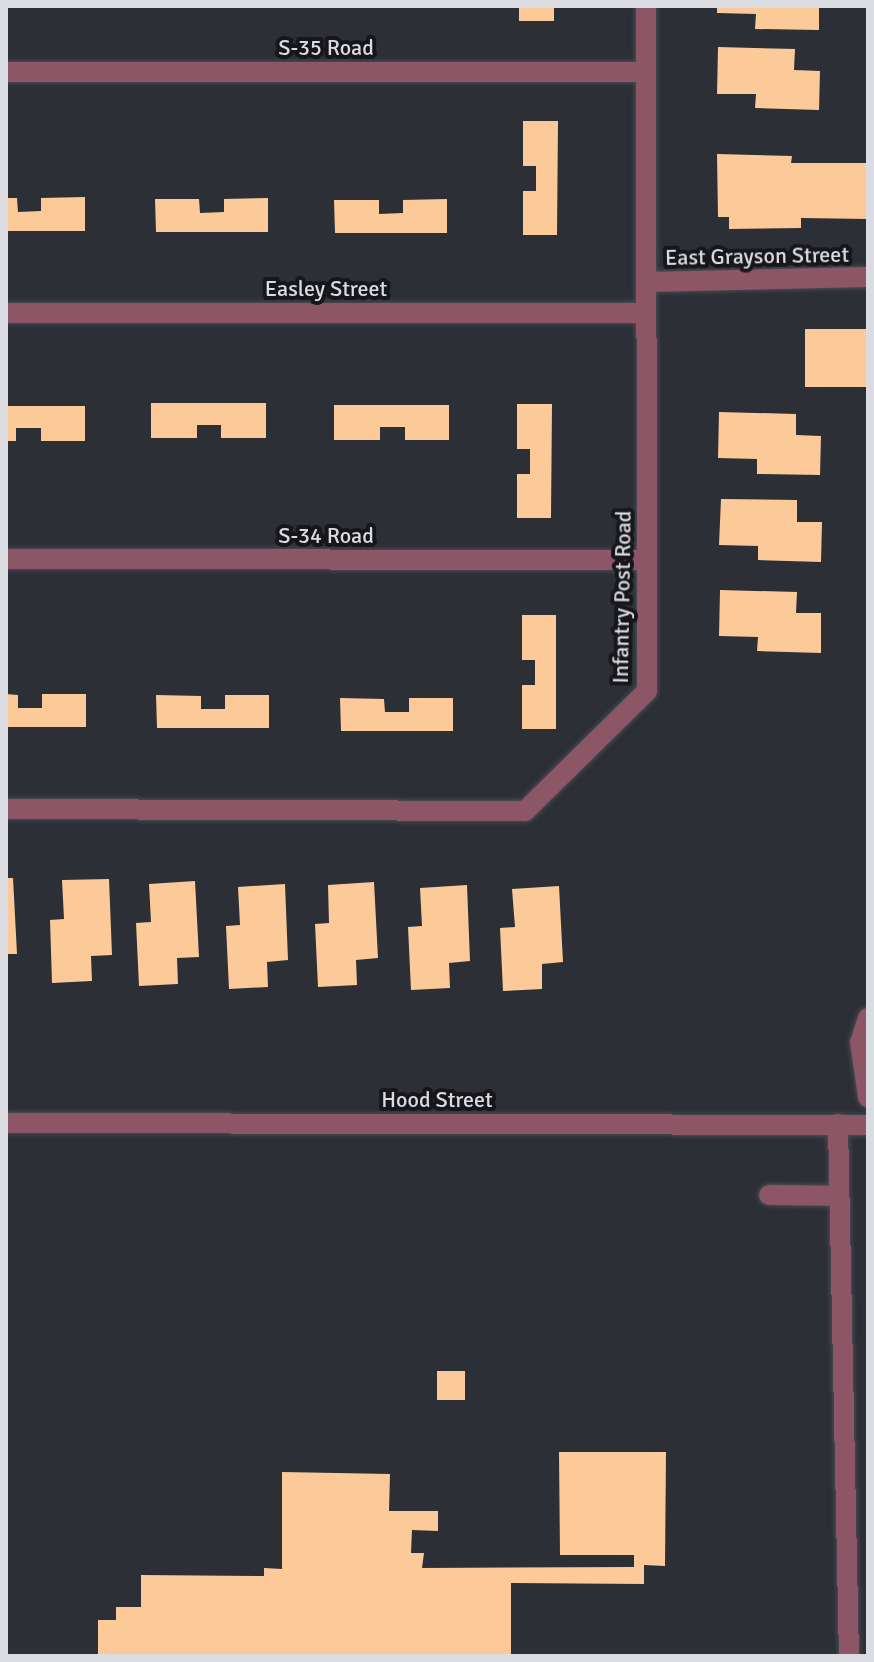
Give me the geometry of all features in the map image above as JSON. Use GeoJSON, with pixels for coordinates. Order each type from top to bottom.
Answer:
{"type":"FeatureCollection","features":[{"type":"Feature","properties":{"kind":"street","name":"Infantry Post Road"},"geometry":{"type":"LineString","coordinates":[[6,809],[525,811],[647,691],[646,6]]}},
{"type":"Feature","properties":{"kind":"street","name":"S-35 Road"},"geometry":{"type":"LineString","coordinates":[[6,72],[645,72]]}},
{"type":"Feature","properties":{"kind":"street","name":"East Grayson Street"},"geometry":{"type":"LineString","coordinates":[[646,282],[868,277]]}},
{"type":"Feature","properties":{"kind":"street","name":"Easley Street"},"geometry":{"type":"LineString","coordinates":[[6,313],[646,313]]}},
{"type":"Feature","properties":{"kind":"street","name":"S-34 Road"},"geometry":{"type":"LineString","coordinates":[[6,559],[647,560]]}},
{"type":"Feature","properties":{"kind":"street"},"geometry":{"type":"LineString","coordinates":[[868,1018],[860,1042],[868,1097]]}},
{"type":"Feature","properties":{"kind":"street","name":"Hood Street"},"geometry":{"type":"LineString","coordinates":[[6,1123],[868,1125]]}},
{"type":"Feature","properties":{"kind":"street"},"geometry":{"type":"LineString","coordinates":[[838,1124],[849,1656]]}},
{"type":"Feature","properties":{"kind":"street"},"geometry":{"type":"LineString","coordinates":[[769,1195],[839,1196]]}},
{"type":"Feature","properties":{"kind":"building"},"geometry":{"type":"Polygon","coordinates":[[[519,6],[554,6],[554,21],[519,21],[519,6]]]}},
{"type":"Feature","properties":{"kind":"building"},"geometry":{"type":"Polygon","coordinates":[[[717,6],[819,6],[819,30],[755,29],[756,14],[717,13],[717,6]]]}},
{"type":"Feature","properties":{"kind":"building"},"geometry":{"type":"Polygon","coordinates":[[[718,47],[795,49],[794,70],[820,71],[819,110],[755,108],[756,94],[717,94],[718,47]]]}},
{"type":"Feature","properties":{"kind":"building"},"geometry":{"type":"Polygon","coordinates":[[[523,121],[558,121],[557,235],[523,235],[523,191],[536,191],[536,166],[523,166],[523,121]]]}},
{"type":"Feature","properties":{"kind":"building"},"geometry":{"type":"Polygon","coordinates":[[[717,154],[792,156],[791,163],[868,163],[868,219],[801,218],[801,228],[729,229],[729,217],[718,217],[717,154]]]}},
{"type":"Feature","properties":{"kind":"building"},"geometry":{"type":"Polygon","coordinates":[[[85,197],[85,231],[6,231],[6,198],[17,198],[18,212],[41,211],[41,198],[85,197]]]}},
{"type":"Feature","properties":{"kind":"building"},"geometry":{"type":"Polygon","coordinates":[[[268,198],[268,232],[156,232],[155,199],[199,199],[200,213],[224,212],[224,199],[268,198]]]}},
{"type":"Feature","properties":{"kind":"building"},"geometry":{"type":"Polygon","coordinates":[[[447,199],[447,233],[335,233],[334,200],[379,200],[379,214],[403,213],[403,200],[447,199]]]}},
{"type":"Feature","properties":{"kind":"building"},"geometry":{"type":"Polygon","coordinates":[[[805,329],[868,329],[868,387],[805,387],[805,329]]]}},
{"type":"Feature","properties":{"kind":"building"},"geometry":{"type":"Polygon","coordinates":[[[151,403],[266,403],[266,438],[221,438],[221,425],[197,425],[197,438],[151,438],[151,403]]]}},
{"type":"Feature","properties":{"kind":"building"},"geometry":{"type":"Polygon","coordinates":[[[517,404],[552,404],[551,518],[517,518],[517,474],[530,474],[530,449],[517,449],[517,404]]]}},
{"type":"Feature","properties":{"kind":"building"},"geometry":{"type":"Polygon","coordinates":[[[334,405],[449,405],[449,440],[405,440],[405,427],[380,427],[380,440],[334,440],[334,405]]]}},
{"type":"Feature","properties":{"kind":"building"},"geometry":{"type":"Polygon","coordinates":[[[6,406],[85,406],[85,441],[41,441],[41,428],[16,428],[16,441],[6,441],[6,406]]]}},
{"type":"Feature","properties":{"kind":"building"},"geometry":{"type":"Polygon","coordinates":[[[719,412],[796,414],[796,435],[821,436],[820,475],[757,474],[757,459],[718,458],[719,412]]]}},
{"type":"Feature","properties":{"kind":"building"},"geometry":{"type":"Polygon","coordinates":[[[721,499],[797,500],[797,522],[822,522],[821,562],[758,560],[758,546],[719,545],[721,499]]]}},
{"type":"Feature","properties":{"kind":"building"},"geometry":{"type":"Polygon","coordinates":[[[720,590],[797,592],[796,613],[821,613],[821,653],[757,651],[758,637],[719,636],[720,590]]]}},
{"type":"Feature","properties":{"kind":"building"},"geometry":{"type":"Polygon","coordinates":[[[522,615],[556,615],[556,729],[522,729],[522,685],[535,685],[535,660],[522,660],[522,615]]]}},
{"type":"Feature","properties":{"kind":"building"},"geometry":{"type":"Polygon","coordinates":[[[6,694],[18,695],[18,708],[42,708],[42,694],[86,694],[86,727],[6,727],[6,694]]]}},
{"type":"Feature","properties":{"kind":"building"},"geometry":{"type":"Polygon","coordinates":[[[156,695],[201,696],[201,709],[225,709],[225,695],[269,695],[269,728],[157,728],[156,695]]]}},
{"type":"Feature","properties":{"kind":"building"},"geometry":{"type":"Polygon","coordinates":[[[340,698],[384,699],[385,712],[409,712],[409,698],[453,698],[453,731],[341,731],[340,698]]]}},
{"type":"Feature","properties":{"kind":"building"},"geometry":{"type":"Polygon","coordinates":[[[6,878],[13,878],[17,954],[6,954],[6,878]]]}},
{"type":"Feature","properties":{"kind":"building"},"geometry":{"type":"Polygon","coordinates":[[[109,879],[112,955],[91,956],[92,981],[52,983],[50,920],[64,919],[62,880],[109,879]]]}},
{"type":"Feature","properties":{"kind":"building"},"geometry":{"type":"Polygon","coordinates":[[[195,881],[199,957],[177,958],[178,984],[139,986],[136,923],[151,922],[149,884],[195,881]]]}},
{"type":"Feature","properties":{"kind":"building"},"geometry":{"type":"Polygon","coordinates":[[[374,882],[378,958],[356,960],[357,985],[318,987],[315,924],[329,923],[328,885],[374,882]]]}},
{"type":"Feature","properties":{"kind":"building"},"geometry":{"type":"Polygon","coordinates":[[[285,884],[288,960],[267,962],[268,987],[229,989],[226,926],[240,925],[238,887],[285,884]]]}},
{"type":"Feature","properties":{"kind":"building"},"geometry":{"type":"Polygon","coordinates":[[[467,885],[470,961],[449,963],[450,988],[411,990],[408,927],[422,926],[420,888],[467,885]]]}},
{"type":"Feature","properties":{"kind":"building"},"geometry":{"type":"Polygon","coordinates":[[[559,886],[563,962],[542,964],[542,989],[503,991],[500,928],[515,927],[512,889],[559,886]]]}},
{"type":"Feature","properties":{"kind":"building"},"geometry":{"type":"Polygon","coordinates":[[[437,1371],[465,1371],[465,1400],[437,1400],[437,1371]]]}},
{"type":"Feature","properties":{"kind":"building"},"geometry":{"type":"Polygon","coordinates":[[[559,1452],[666,1452],[665,1566],[644,1565],[644,1584],[511,1583],[511,1656],[98,1656],[98,1620],[116,1620],[116,1607],[141,1607],[141,1575],[264,1576],[264,1568],[282,1569],[282,1472],[390,1474],[389,1511],[438,1511],[438,1531],[412,1530],[411,1553],[424,1553],[422,1568],[634,1567],[634,1555],[560,1555],[559,1452]]]}}]}
